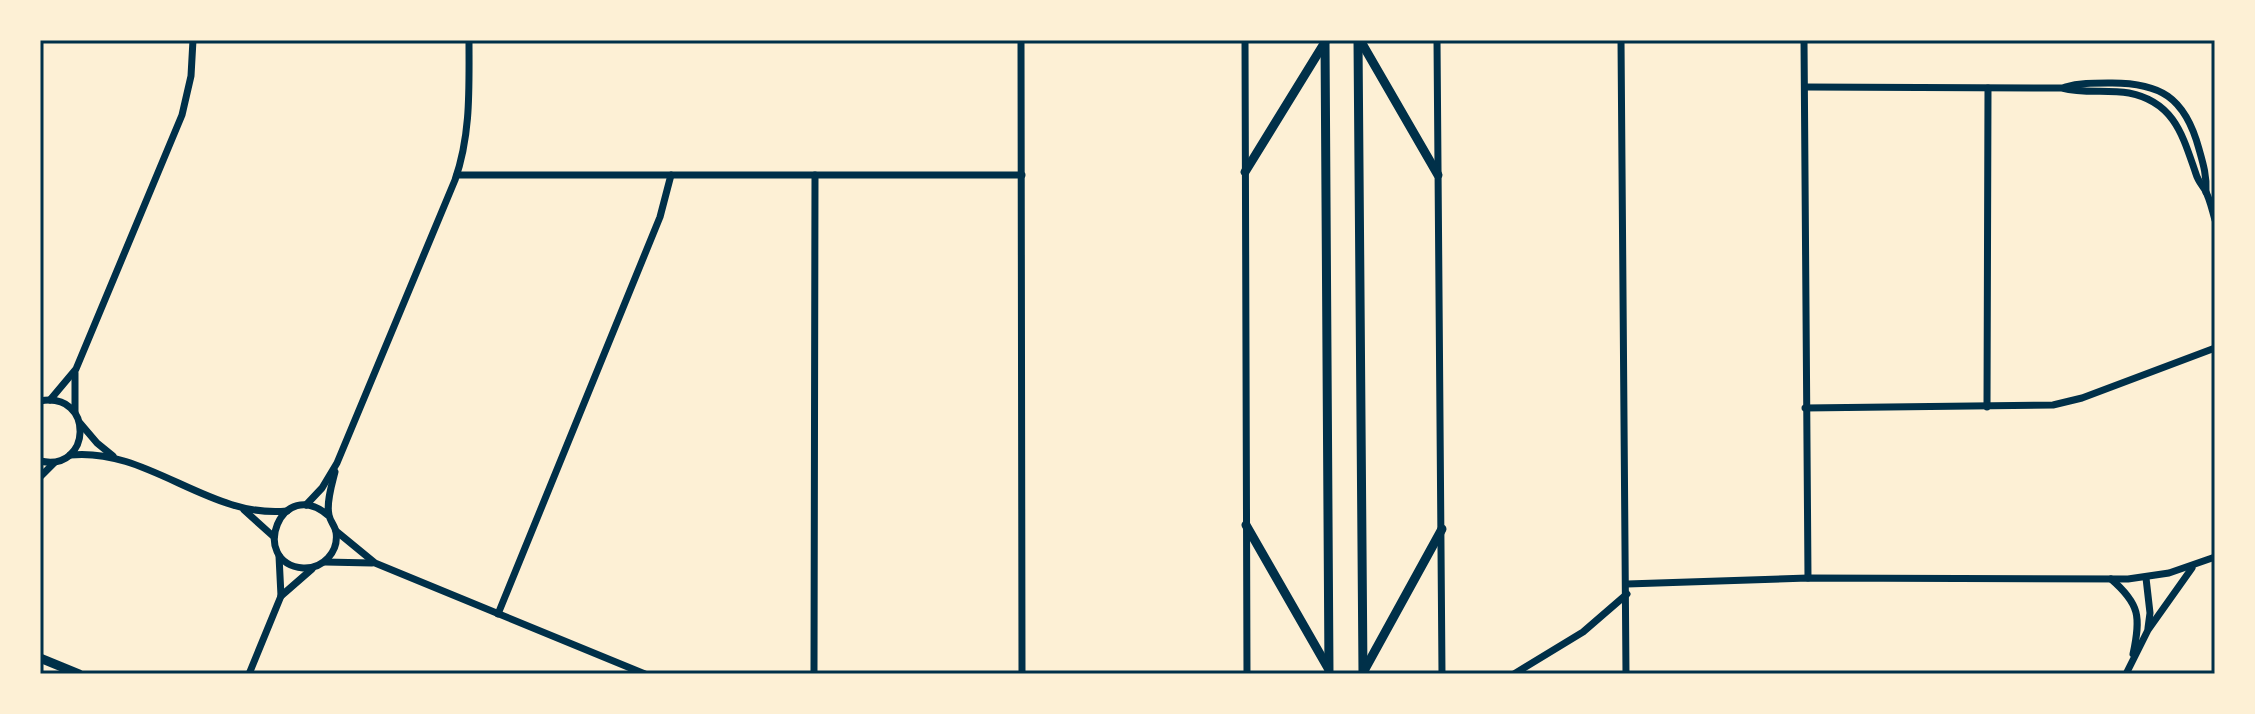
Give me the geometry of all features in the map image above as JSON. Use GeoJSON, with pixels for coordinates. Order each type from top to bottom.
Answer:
{"type":"FeatureCollection","features":[{"type":"Feature","properties":{"kind":"street"},"geometry":{"type":"LineString","coordinates":[[70,455],[80,440],[73,391],[76,369],[182,115],[191,76],[193,40]]}},
{"type":"Feature","properties":{"kind":"street"},"geometry":{"type":"LineString","coordinates":[[306,505],[322,488],[337,463],[457,175],[469,120],[469,40]]}},
{"type":"Feature","properties":{"kind":"street"},"geometry":{"type":"LineString","coordinates":[[1021,40],[1022,674]]}},
{"type":"Feature","properties":{"kind":"street"},"geometry":{"type":"LineString","coordinates":[[1245,40],[1247,674]]}},
{"type":"Feature","properties":{"kind":"street"},"geometry":{"type":"LineString","coordinates":[[1359,40],[1438,175]]}},
{"type":"Feature","properties":{"kind":"street"},"geometry":{"type":"LineString","coordinates":[[1359,40],[1363,673]]}},
{"type":"Feature","properties":{"kind":"street"},"geometry":{"type":"LineString","coordinates":[[1437,40],[1442,674]]}},
{"type":"Feature","properties":{"kind":"street"},"geometry":{"type":"LineString","coordinates":[[1621,40],[1626,674]]}},
{"type":"Feature","properties":{"kind":"street"},"geometry":{"type":"LineString","coordinates":[[1804,40],[1808,578]]}},
{"type":"Feature","properties":{"kind":"street"},"geometry":{"type":"LineString","coordinates":[[1245,172],[1325,41]]}},
{"type":"Feature","properties":{"kind":"street"},"geometry":{"type":"LineString","coordinates":[[1325,41],[1329,672]]}},
{"type":"Feature","properties":{"kind":"street"},"geometry":{"type":"LineString","coordinates":[[2062,88],[2081,83],[2133,83],[2154,87],[2165,93],[2191,122],[2205,169],[2206,192],[2215,220]]}},
{"type":"Feature","properties":{"kind":"street"},"geometry":{"type":"LineString","coordinates":[[1805,87],[2062,88],[2082,92],[2128,93],[2160,107],[2182,133],[2197,179],[2206,192]]}},
{"type":"Feature","properties":{"kind":"street"},"geometry":{"type":"LineString","coordinates":[[1987,407],[1988,88]]}},
{"type":"Feature","properties":{"kind":"street"},"geometry":{"type":"LineString","coordinates":[[457,175],[1022,175]]}},
{"type":"Feature","properties":{"kind":"street"},"geometry":{"type":"LineString","coordinates":[[498,614],[660,217],[671,175]]}},
{"type":"Feature","properties":{"kind":"street"},"geometry":{"type":"LineString","coordinates":[[814,674],[815,175]]}},
{"type":"Feature","properties":{"kind":"street"},"geometry":{"type":"LineString","coordinates":[[1805,408],[1987,407],[2068,402],[2215,348]]}},
{"type":"Feature","properties":{"kind":"street"},"geometry":{"type":"LineString","coordinates":[[50,400],[76,369]]}},
{"type":"Feature","properties":{"kind":"street"},"geometry":{"type":"LineString","coordinates":[[40,401],[65,404],[97,443],[115,458]]}},
{"type":"Feature","properties":{"kind":"street"},"geometry":{"type":"LineString","coordinates":[[40,477],[54,463],[70,455],[115,458],[242,509],[274,537]]}},
{"type":"Feature","properties":{"kind":"street"},"geometry":{"type":"LineString","coordinates":[[40,461],[54,463]]}},
{"type":"Feature","properties":{"kind":"street"},"geometry":{"type":"LineString","coordinates":[[329,516],[337,463]]}},
{"type":"Feature","properties":{"kind":"street"},"geometry":{"type":"LineString","coordinates":[[242,509],[287,511],[306,505],[315,506],[329,516],[336,531],[375,563],[645,674]]}},
{"type":"Feature","properties":{"kind":"street"},"geometry":{"type":"LineString","coordinates":[[249,674],[281,596],[279,554],[274,537],[278,521],[287,511]]}},
{"type":"Feature","properties":{"kind":"street"},"geometry":{"type":"LineString","coordinates":[[1246,525],[1329,672]]}},
{"type":"Feature","properties":{"kind":"street"},"geometry":{"type":"LineString","coordinates":[[1363,673],[1442,529]]}},
{"type":"Feature","properties":{"kind":"street"},"geometry":{"type":"LineString","coordinates":[[281,596],[335,548],[336,531]]}},
{"type":"Feature","properties":{"kind":"street"},"geometry":{"type":"LineString","coordinates":[[279,554],[292,565],[309,568],[320,564],[375,563]]}},
{"type":"Feature","properties":{"kind":"street"},"geometry":{"type":"LineString","coordinates":[[1627,584],[1808,578],[2146,578],[2193,567],[2215,557]]}},
{"type":"Feature","properties":{"kind":"street"},"geometry":{"type":"LineString","coordinates":[[2127,671],[2148,630],[2193,567]]}},
{"type":"Feature","properties":{"kind":"street"},"geometry":{"type":"LineString","coordinates":[[2146,578],[2150,613],[2148,630]]}},
{"type":"Feature","properties":{"kind":"street"},"geometry":{"type":"LineString","coordinates":[[2111,579],[2131,597],[2137,612],[2136,637],[2127,671]]}},
{"type":"Feature","properties":{"kind":"street"},"geometry":{"type":"LineString","coordinates":[[1514,674],[1583,632],[1627,594]]}},
{"type":"Feature","properties":{"kind":"street"},"geometry":{"type":"LineString","coordinates":[[40,658],[79,674]]}}]}
